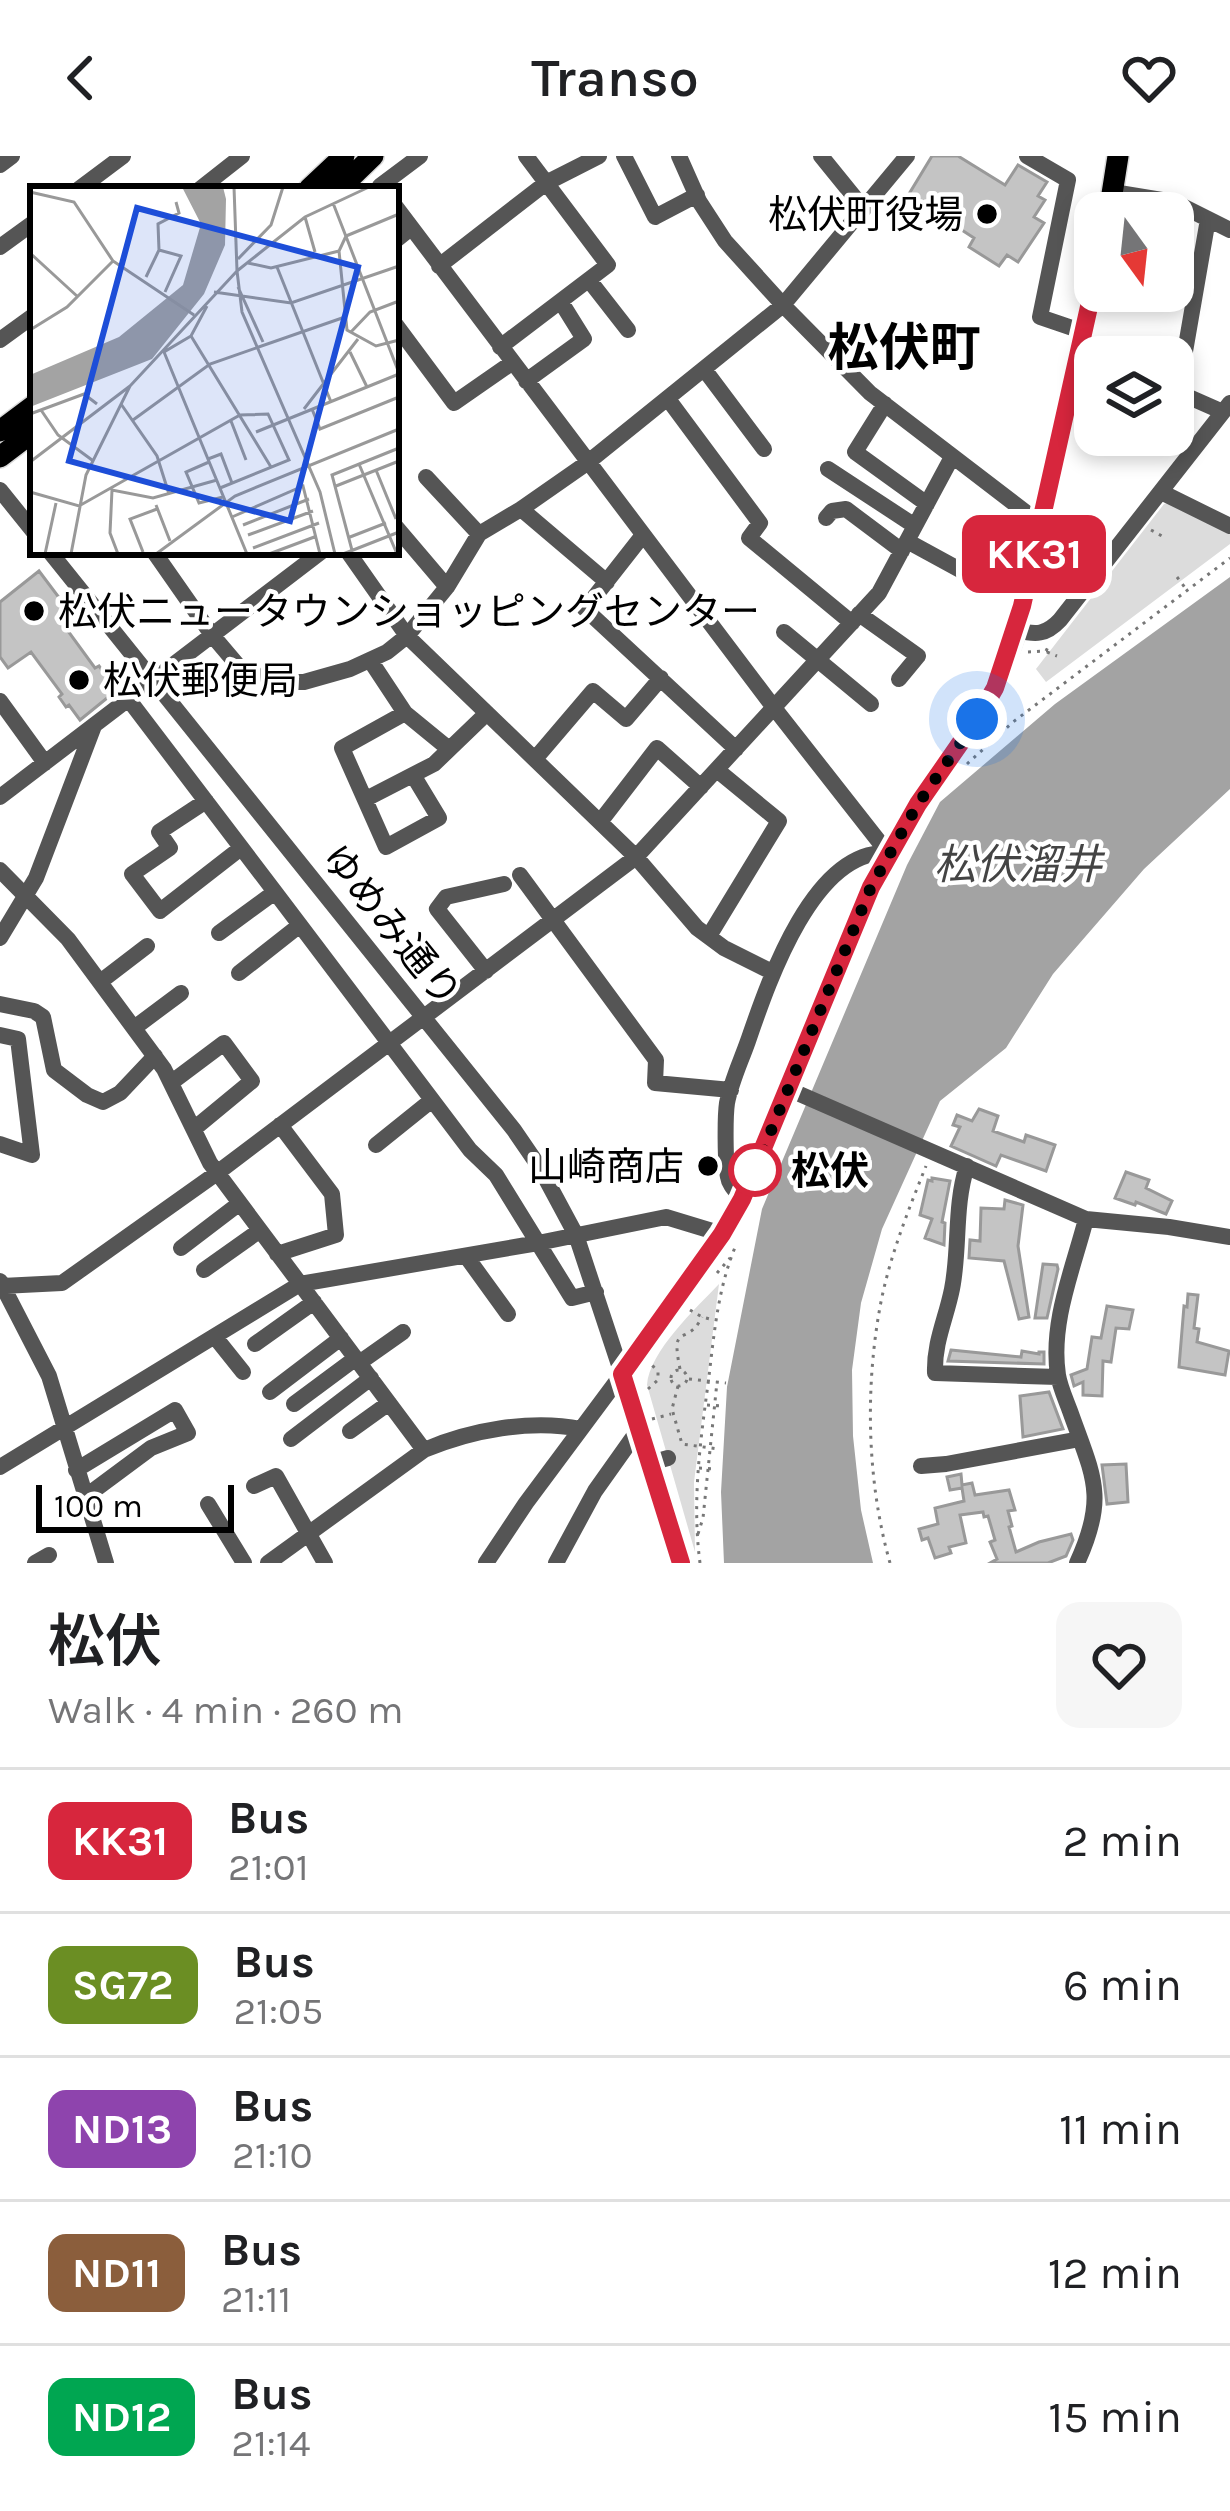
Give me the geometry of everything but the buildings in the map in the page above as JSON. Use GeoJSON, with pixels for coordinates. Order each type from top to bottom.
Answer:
{"type":"FeatureCollection","features":[{"type":"Feature","properties":{"kind":"main road"},"geometry":{"type":"LineString","coordinates":[[1113,192],[1118,156]]}},
{"type":"Feature","properties":{"kind":"main road"},"geometry":{"type":"LineString","coordinates":[[314,186],[360,158]]}},
{"type":"Feature","properties":{"kind":"main road"},"geometry":{"type":"LineString","coordinates":[[341,186],[360,158]]}},
{"type":"Feature","properties":{"kind":"main road"},"geometry":{"type":"LineString","coordinates":[[1084,336],[1088,312]]}},
{"type":"Feature","properties":{"kind":"main road"},"geometry":{"type":"LineString","coordinates":[[692,1561],[685,1528],[631,1379],[742,1199],[794,1091],[888,853],[995,688],[1016,629],[1074,407]]}},
{"type":"Feature","properties":{"kind":"main road"},"geometry":{"type":"LineString","coordinates":[[0,431],[30,408]]}},
{"type":"Feature","properties":{"kind":"main road"},"geometry":{"type":"LineString","coordinates":[[0,458],[30,434]]}},
{"type":"Feature","properties":{"kind":"street"},"geometry":{"type":"LineString","coordinates":[[0,165],[13,156]]}},
{"type":"Feature","properties":{"kind":"street"},"geometry":{"type":"LineString","coordinates":[[83,186],[124,156]]}},
{"type":"Feature","properties":{"kind":"street"},"geometry":{"type":"LineString","coordinates":[[204,186],[242,156]]}},
{"type":"Feature","properties":{"kind":"street"},"geometry":{"type":"LineString","coordinates":[[382,186],[420,156]]}},
{"type":"Feature","properties":{"kind":"street"},"geometry":{"type":"LineString","coordinates":[[500,347],[608,265],[526,156]]}},
{"type":"Feature","properties":{"kind":"street"},"geometry":{"type":"LineString","coordinates":[[624,156],[656,217],[697,195]]}},
{"type":"Feature","properties":{"kind":"street"},"geometry":{"type":"LineString","coordinates":[[679,156],[725,241],[783,305],[885,404],[1041,524]]}},
{"type":"Feature","properties":{"kind":"street"},"geometry":{"type":"LineString","coordinates":[[821,156],[864,208]]}},
{"type":"Feature","properties":{"kind":"street"},"geometry":{"type":"LineString","coordinates":[[156,555],[240,668],[280,682],[304,682],[350,670],[387,652],[407,636],[447,587],[479,534],[587,463],[783,305],[907,156]]}},
{"type":"Feature","properties":{"kind":"street"},"geometry":{"type":"LineString","coordinates":[[1028,156],[1067,180],[1040,316],[1084,332]]}},
{"type":"Feature","properties":{"kind":"street"},"geometry":{"type":"LineString","coordinates":[[360,158],[380,186]]}},
{"type":"Feature","properties":{"kind":"street"},"geometry":{"type":"LineString","coordinates":[[439,266],[546,183],[588,158]]}},
{"type":"Feature","properties":{"kind":"street"},"geometry":{"type":"LineString","coordinates":[[1194,213],[1230,230]]}},
{"type":"Feature","properties":{"kind":"street"},"geometry":{"type":"LineString","coordinates":[[1186,336],[1208,220]]}},
{"type":"Feature","properties":{"kind":"street"},"geometry":{"type":"LineString","coordinates":[[0,247],[30,225]]}},
{"type":"Feature","properties":{"kind":"street"},"geometry":{"type":"LineString","coordinates":[[404,234],[439,266],[888,853]]}},
{"type":"Feature","properties":{"kind":"street"},"geometry":{"type":"LineString","coordinates":[[589,280],[628,330]]}},
{"type":"Feature","properties":{"kind":"street"},"geometry":{"type":"LineString","coordinates":[[526,381],[584,339],[561,302]]}},
{"type":"Feature","properties":{"kind":"street"},"geometry":{"type":"LineString","coordinates":[[0,340],[30,318]]}},
{"type":"Feature","properties":{"kind":"street"},"geometry":{"type":"LineString","coordinates":[[399,329],[454,403],[513,362]]}},
{"type":"Feature","properties":{"kind":"street"},"geometry":{"type":"LineString","coordinates":[[704,369],[764,449]]}},
{"type":"Feature","properties":{"kind":"street"},"geometry":{"type":"LineString","coordinates":[[1016,629],[1049,632],[1226,408],[1194,397]]}},
{"type":"Feature","properties":{"kind":"street"},"geometry":{"type":"LineString","coordinates":[[668,398],[760,524],[749,538],[855,618],[918,656],[899,679]]}},
{"type":"Feature","properties":{"kind":"street"},"geometry":{"type":"LineString","coordinates":[[885,404],[855,452],[927,504]]}},
{"type":"Feature","properties":{"kind":"street"},"geometry":{"type":"LineString","coordinates":[[106,1563],[49,1376],[1,1284],[62,1283],[217,1173],[636,856],[879,593],[952,457]]}},
{"type":"Feature","properties":{"kind":"street"},"geometry":{"type":"LineString","coordinates":[[828,470],[908,539]]}},
{"type":"Feature","properties":{"kind":"street"},"geometry":{"type":"LineString","coordinates":[[426,477],[479,534]]}},
{"type":"Feature","properties":{"kind":"street"},"geometry":{"type":"LineString","coordinates":[[0,490],[30,527]]}},
{"type":"Feature","properties":{"kind":"street"},"geometry":{"type":"LineString","coordinates":[[1161,491],[1230,526]]}},
{"type":"Feature","properties":{"kind":"street"},"geometry":{"type":"LineString","coordinates":[[521,509],[607,582]]}},
{"type":"Feature","properties":{"kind":"street"},"geometry":{"type":"LineString","coordinates":[[826,518],[832,511],[846,509],[995,589]]}},
{"type":"Feature","properties":{"kind":"street"},"geometry":{"type":"LineString","coordinates":[[399,531],[447,587]]}},
{"type":"Feature","properties":{"kind":"street"},"geometry":{"type":"LineString","coordinates":[[643,535],[585,609],[736,749]]}},
{"type":"Feature","properties":{"kind":"street","name":"ゆめみ通り"},"geometry":{"type":"LineString","coordinates":[[52,555],[514,1130],[576,1235],[631,1379]]}},
{"type":"Feature","properties":{"kind":"street"},"geometry":{"type":"LineString","coordinates":[[350,555],[407,636],[636,856],[697,928],[772,972]]}},
{"type":"Feature","properties":{"kind":"street"},"geometry":{"type":"LineString","coordinates":[[0,796],[212,635],[294,559]]}},
{"type":"Feature","properties":{"kind":"street"},"geometry":{"type":"LineString","coordinates":[[784,632],[871,704]]}},
{"type":"Feature","properties":{"kind":"street"},"geometry":{"type":"LineString","coordinates":[[370,660],[405,713],[449,749]]}},
{"type":"Feature","properties":{"kind":"street"},"geometry":{"type":"LineString","coordinates":[[535,759],[593,691],[626,718],[661,679]]}},
{"type":"Feature","properties":{"kind":"street"},"geometry":{"type":"LineString","coordinates":[[129,700],[470,1150],[496,1174],[572,1298],[596,1292]]}},
{"type":"Feature","properties":{"kind":"street"},"geometry":{"type":"LineString","coordinates":[[0,701],[45,763]]}},
{"type":"Feature","properties":{"kind":"street"},"geometry":{"type":"LineString","coordinates":[[405,713],[342,748],[386,847],[439,818],[413,775]]}},
{"type":"Feature","properties":{"kind":"street"},"geometry":{"type":"LineString","coordinates":[[366,800],[434,764],[487,713]]}},
{"type":"Feature","properties":{"kind":"street"},"geometry":{"type":"LineString","coordinates":[[0,938],[36,878],[94,726]]}},
{"type":"Feature","properties":{"kind":"street"},"geometry":{"type":"LineString","coordinates":[[600,822],[657,748],[701,788]]}},
{"type":"Feature","properties":{"kind":"street"},"geometry":{"type":"LineString","coordinates":[[709,936],[779,821],[717,770]]}},
{"type":"Feature","properties":{"kind":"street"},"geometry":{"type":"LineString","coordinates":[[206,801],[159,832],[170,848],[132,874],[160,910],[241,848]]}},
{"type":"Feature","properties":{"kind":"street"},"geometry":{"type":"LineString","coordinates":[[742,1199],[728,1180],[727,1104],[772,972],[808,907],[829,880],[856,857],[888,853]]}},
{"type":"Feature","properties":{"kind":"street"},"geometry":{"type":"LineString","coordinates":[[0,870],[68,939],[154,1055],[217,1173],[424,1450]]}},
{"type":"Feature","properties":{"kind":"street"},"geometry":{"type":"LineString","coordinates":[[486,971],[436,909],[446,897],[512,879],[552,921],[656,1060],[656,1084],[731,1090]]}},
{"type":"Feature","properties":{"kind":"street"},"geometry":{"type":"LineString","coordinates":[[219,933],[275,892]]}},
{"type":"Feature","properties":{"kind":"street"},"geometry":{"type":"LineString","coordinates":[[239,973],[300,926]]}},
{"type":"Feature","properties":{"kind":"street"},"geometry":{"type":"LineString","coordinates":[[100,982],[147,946]]}},
{"type":"Feature","properties":{"kind":"street"},"geometry":{"type":"LineString","coordinates":[[134,1028],[181,993]]}},
{"type":"Feature","properties":{"kind":"street"},"geometry":{"type":"LineString","coordinates":[[0,1004],[34,1010],[44,1017],[54,1070],[103,1102],[120,1093],[154,1055]]}},
{"type":"Feature","properties":{"kind":"street"},"geometry":{"type":"LineString","coordinates":[[0,1035],[18,1039],[32,1155],[0,1144]]}},
{"type":"Feature","properties":{"kind":"street"},"geometry":{"type":"LineString","coordinates":[[172,1082],[224,1042],[252,1081],[194,1128]]}},
{"type":"Feature","properties":{"kind":"street"},"geometry":{"type":"LineString","coordinates":[[794,1091],[1087,1220],[1230,1237]]}},
{"type":"Feature","properties":{"kind":"street"},"geometry":{"type":"LineString","coordinates":[[376,1145],[432,1100]]}},
{"type":"Feature","properties":{"kind":"street"},"geometry":{"type":"LineString","coordinates":[[277,1254],[336,1234],[332,1194],[280,1125]]}},
{"type":"Feature","properties":{"kind":"street"},"geometry":{"type":"LineString","coordinates":[[968,1166],[952,1288],[936,1341],[935,1373],[1058,1377]]}},
{"type":"Feature","properties":{"kind":"street"},"geometry":{"type":"LineString","coordinates":[[181,1248],[240,1203]]}},
{"type":"Feature","properties":{"kind":"street"},"geometry":{"type":"LineString","coordinates":[[0,1467],[300,1284],[666,1217],[722,1234]]}},
{"type":"Feature","properties":{"kind":"street"},"geometry":{"type":"LineString","coordinates":[[1078,1563],[1096,1506],[1094,1477],[1058,1377],[1063,1299],[1087,1220]]}},
{"type":"Feature","properties":{"kind":"street"},"geometry":{"type":"LineString","coordinates":[[204,1270],[259,1231]]}},
{"type":"Feature","properties":{"kind":"street"},"geometry":{"type":"LineString","coordinates":[[466,1256],[508,1314]]}},
{"type":"Feature","properties":{"kind":"street"},"geometry":{"type":"LineString","coordinates":[[255,1344],[314,1302]]}},
{"type":"Feature","properties":{"kind":"street"},"geometry":{"type":"LineString","coordinates":[[291,1439],[362,1366],[403,1332]]}},
{"type":"Feature","properties":{"kind":"street"},"geometry":{"type":"LineString","coordinates":[[214,1337],[243,1372]]}},
{"type":"Feature","properties":{"kind":"street"},"geometry":{"type":"LineString","coordinates":[[270,1392],[341,1338]]}},
{"type":"Feature","properties":{"kind":"street"},"geometry":{"type":"LineString","coordinates":[[294,1404],[362,1366]]}},
{"type":"Feature","properties":{"kind":"street"},"geometry":{"type":"LineString","coordinates":[[486,1563],[581,1429],[631,1379]]}},
{"type":"Feature","properties":{"kind":"street"},"geometry":{"type":"LineString","coordinates":[[350,1431],[389,1403]]}},
{"type":"Feature","properties":{"kind":"street"},"geometry":{"type":"LineString","coordinates":[[76,1470],[175,1410],[188,1433],[151,1448],[85,1497]]}},
{"type":"Feature","properties":{"kind":"street"},"geometry":{"type":"LineString","coordinates":[[556,1563],[595,1491],[645,1424]]}},
{"type":"Feature","properties":{"kind":"street"},"geometry":{"type":"LineString","coordinates":[[268,1563],[424,1450],[452,1437],[563,1426],[581,1429]]}},
{"type":"Feature","properties":{"kind":"street"},"geometry":{"type":"LineString","coordinates":[[921,1466],[1080,1438]]}},
{"type":"Feature","properties":{"kind":"street"},"geometry":{"type":"LineString","coordinates":[[254,1486],[276,1476],[325,1563]]}},
{"type":"Feature","properties":{"kind":"street"},"geometry":{"type":"LineString","coordinates":[[208,1504],[244,1563]]}},
{"type":"Feature","properties":{"kind":"path"},"geometry":{"type":"LineString","coordinates":[[1145,525],[1162,536]]}},
{"type":"Feature","properties":{"kind":"path"},"geometry":{"type":"LineString","coordinates":[[956,766],[970,763],[1013,722],[1230,558]]}},
{"type":"Feature","properties":{"kind":"path"},"geometry":{"type":"LineString","coordinates":[[1177,577],[1187,591]]}},
{"type":"Feature","properties":{"kind":"path"},"geometry":{"type":"LineString","coordinates":[[1046,651],[1057,656]]}},
{"type":"Feature","properties":{"kind":"path"},"geometry":{"type":"LineString","coordinates":[[890,1563],[871,1444],[876,1346],[892,1259],[928,1153]]}},
{"type":"Feature","properties":{"kind":"path"},"geometry":{"type":"LineString","coordinates":[[716,1274],[732,1257]]}},
{"type":"Feature","properties":{"kind":"path"},"geometry":{"type":"LineString","coordinates":[[692,1561],[685,1528],[698,1468],[723,1279]]}},
{"type":"Feature","properties":{"kind":"path"},"geometry":{"type":"LineString","coordinates":[[687,1307],[716,1320]]}},
{"type":"Feature","properties":{"kind":"path"},"geometry":{"type":"LineString","coordinates":[[680,1369],[670,1376],[678,1386],[687,1379],[675,1354],[678,1338],[694,1329],[702,1317]]}},
{"type":"Feature","properties":{"kind":"path"},"geometry":{"type":"LineString","coordinates":[[647,1361],[659,1376],[653,1387],[631,1379],[647,1361]]}},
{"type":"Feature","properties":{"kind":"path"},"geometry":{"type":"LineString","coordinates":[[659,1376],[670,1376]]}},
{"type":"Feature","properties":{"kind":"path"},"geometry":{"type":"LineString","coordinates":[[687,1379],[726,1383]]}},
{"type":"Feature","properties":{"kind":"path"},"geometry":{"type":"LineString","coordinates":[[685,1528],[703,1518],[717,1382]]}},
{"type":"Feature","properties":{"kind":"path"},"geometry":{"type":"LineString","coordinates":[[678,1386],[671,1405],[682,1444],[718,1449]]}},
{"type":"Feature","properties":{"kind":"path"},"geometry":{"type":"LineString","coordinates":[[706,1404],[724,1406]]}},
{"type":"Feature","properties":{"kind":"path"},"geometry":{"type":"LineString","coordinates":[[645,1424],[673,1414]]}},
{"type":"Feature","properties":{"kind":"path"},"geometry":{"type":"LineString","coordinates":[[698,1468],[716,1469]]}},
{"type":"Feature","properties":{"kind":"shaded area"},"geometry":{"type":"Polygon","coordinates":[[[1171,502],[1230,532],[1230,544],[1046,682],[1036,669],[1164,504],[1171,502]]]}},
{"type":"Feature","properties":{"kind":"shaded area"},"geometry":{"type":"Polygon","coordinates":[[[719,1284],[694,1482],[695,1552],[647,1385],[665,1345],[719,1284]]]}},
{"type":"Feature","properties":{"kind":"water","name":"松伏溜井"},"geometry":{"type":"Polygon","coordinates":[[[1230,577],[1230,789],[1144,869],[1053,974],[1006,1048],[940,1101],[882,1229],[861,1303],[852,1370],[861,1510],[873,1563],[724,1563],[721,1492],[727,1387],[762,1209],[907,865],[940,802],[1055,704],[1230,577]]]}},
{"type":"Feature","properties":{"kind":"bus line","name":"KK31"},"geometry":{"type":"LineString","coordinates":[[681,1563],[622,1374],[742,1199],[871,887],[918,804],[995,688],[1022,606],[1088,312]]}},
{"type":"Feature","properties":{"kind":"place","name":"松伏町役場"},"geometry":{"type":"Point","coordinates":[987,214]}},
{"type":"Feature","properties":{"kind":"place","name":"松伏ニュータウンショッピングセンター"},"geometry":{"type":"Point","coordinates":[34,611]}},
{"type":"Feature","properties":{"kind":"place","name":"松伏郵便局"},"geometry":{"type":"Point","coordinates":[79,680]}},
{"type":"Feature","properties":{"kind":"place","name":"山崎商店"},"geometry":{"type":"Point","coordinates":[708,1166]}},
{"type":"Feature","properties":{"kind":"place","name":"松伏"},"geometry":{"type":"Point","coordinates":[755,1170]}},
{"type":"Feature","properties":{"kind":"district","name":"松伏町"},"geometry":{"type":"Point","coordinates":[904,347]}},
{"type":"Feature","properties":{"kind":"route"},"geometry":{"type":"LineString","coordinates":[[755,1170],[871,887],[918,804],[977,719]]}}]}
